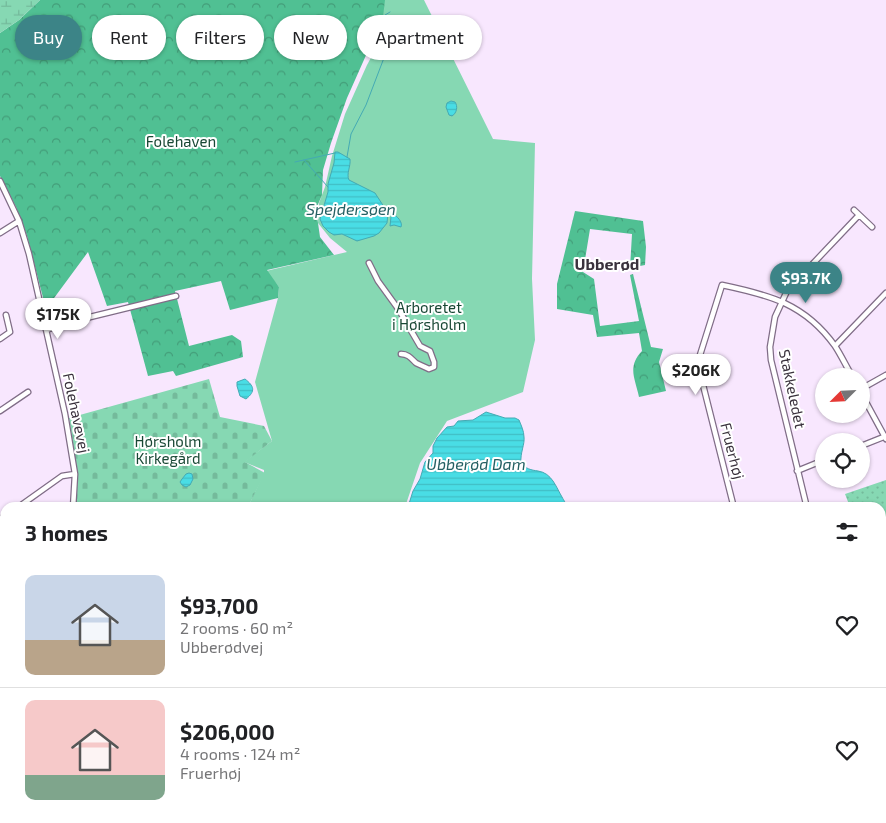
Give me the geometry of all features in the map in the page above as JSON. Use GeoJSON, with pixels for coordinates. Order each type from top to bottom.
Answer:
{"type":"FeatureCollection","features":[{"type":"Feature","properties":{"kind":"street","name":"Folehavevej"},"geometry":{"type":"LineString","coordinates":[[0,181],[19,221],[39,288],[46,330],[65,414],[75,474],[73,502]]}},
{"type":"Feature","properties":{"kind":"street"},"geometry":{"type":"LineString","coordinates":[[854,210],[872,227]]}},
{"type":"Feature","properties":{"kind":"street","name":"Stakkeledet"},"geometry":{"type":"LineString","coordinates":[[806,502],[771,360],[772,333],[775,317],[787,292],[859,215]]}},
{"type":"Feature","properties":{"kind":"street"},"geometry":{"type":"LineString","coordinates":[[0,233],[19,221]]}},
{"type":"Feature","properties":{"kind":"street"},"geometry":{"type":"LineString","coordinates":[[369,263],[378,281],[399,310],[420,346],[430,351],[435,365],[432,369],[429,369],[417,363],[411,357],[401,354]]}},
{"type":"Feature","properties":{"kind":"street","name":"Fruerhøj"},"geometry":{"type":"LineString","coordinates":[[732,502],[700,373],[700,355],[722,286],[745,290],[782,301]]}},
{"type":"Feature","properties":{"kind":"street"},"geometry":{"type":"LineString","coordinates":[[835,346],[886,292]]}},
{"type":"Feature","properties":{"kind":"street"},"geometry":{"type":"LineString","coordinates":[[46,330],[82,319],[176,296]]}},
{"type":"Feature","properties":{"kind":"street"},"geometry":{"type":"LineString","coordinates":[[782,301],[813,321],[835,346],[847,368]]}},
{"type":"Feature","properties":{"kind":"street"},"geometry":{"type":"LineString","coordinates":[[0,339],[10,332],[6,315]]}},
{"type":"Feature","properties":{"kind":"street"},"geometry":{"type":"LineString","coordinates":[[870,384],[886,375]]}},
{"type":"Feature","properties":{"kind":"street"},"geometry":{"type":"LineString","coordinates":[[0,412],[28,392]]}},
{"type":"Feature","properties":{"kind":"street"},"geometry":{"type":"LineString","coordinates":[[870,410],[885,437],[870,443]]}},
{"type":"Feature","properties":{"kind":"street"},"geometry":{"type":"LineString","coordinates":[[798,471],[815,464]]}},
{"type":"Feature","properties":{"kind":"street"},"geometry":{"type":"LineString","coordinates":[[25,502],[62,476],[75,474]]}},
{"type":"Feature","properties":{"kind":"green space"},"geometry":{"type":"Polygon","coordinates":[[[0,0],[40,0],[24,15],[15,15],[15,23],[0,33],[0,0]]]}},
{"type":"Feature","properties":{"kind":"green space","name":"Folehaven"},"geometry":{"type":"Polygon","coordinates":[[[40,0],[385,0],[383,15],[357,15],[357,60],[364,60],[347,98],[323,170],[322,195],[316,209],[320,237],[334,255],[267,270],[279,287],[278,298],[230,310],[221,281],[175,291],[189,346],[232,335],[241,341],[243,357],[176,376],[173,371],[148,376],[128,302],[107,306],[88,252],[46,309],[27,236],[16,207],[0,176],[0,33],[15,23],[15,60],[82,60],[82,15],[24,15],[40,0]]]}},
{"type":"Feature","properties":{"kind":"green space","name":"Arboretet i Hørsholm"},"geometry":{"type":"Polygon","coordinates":[[[379,0],[424,0],[431,15],[377,15],[379,0]]]}},
{"type":"Feature","properties":{"kind":"green space","name":"Arboretet i Hørsholm"},"geometry":{"type":"Polygon","coordinates":[[[370,60],[454,60],[493,139],[535,143],[532,279],[535,340],[523,392],[447,421],[420,463],[407,502],[250,502],[264,470],[244,462],[272,441],[255,382],[278,298],[279,287],[266,271],[347,252],[330,238],[318,223],[319,203],[345,114],[370,60]]]}},
{"type":"Feature","properties":{"kind":"green space"},"geometry":{"type":"Polygon","coordinates":[[[575,211],[643,221],[646,247],[645,265],[630,268],[632,234],[590,229],[583,272],[594,279],[600,326],[639,321],[630,275],[633,274],[651,347],[663,349],[659,362],[666,391],[639,397],[633,368],[637,357],[642,351],[639,333],[597,337],[593,315],[557,309],[557,284],[575,211]]]}},
{"type":"Feature","properties":{"kind":"green space","name":"Hørsholm Kirkegård"},"geometry":{"type":"Polygon","coordinates":[[[209,379],[220,417],[264,426],[272,441],[245,462],[265,473],[250,502],[76,502],[78,477],[69,418],[209,379]]]}},
{"type":"Feature","properties":{"kind":"green space"},"geometry":{"type":"Polygon","coordinates":[[[886,480],[886,502],[848,502],[845,494],[863,488],[870,488],[870,485],[886,480]]]}},
{"type":"Feature","properties":{"kind":"water"},"geometry":{"type":"Polygon","coordinates":[[[455,102],[457,107],[452,116],[449,115],[446,107],[447,103],[455,102]]]}},
{"type":"Feature","properties":{"kind":"water","name":"Spejdersøen"},"geometry":{"type":"Polygon","coordinates":[[[335,152],[350,159],[349,180],[375,193],[388,213],[387,223],[374,236],[357,241],[342,234],[334,235],[323,226],[320,219],[328,192],[335,152]]]}},
{"type":"Feature","properties":{"kind":"water"},"geometry":{"type":"Polygon","coordinates":[[[393,214],[400,221],[401,227],[390,226],[393,214]]]}},
{"type":"Feature","properties":{"kind":"water"},"geometry":{"type":"Polygon","coordinates":[[[245,379],[253,389],[246,399],[240,396],[237,386],[237,382],[245,379]]]}},
{"type":"Feature","properties":{"kind":"water","name":"Ubberød Dam"},"geometry":{"type":"Polygon","coordinates":[[[486,412],[519,420],[524,437],[521,463],[531,470],[547,474],[565,502],[410,502],[425,462],[433,453],[433,446],[437,438],[447,427],[454,426],[458,421],[473,420],[486,412]]]}},
{"type":"Feature","properties":{"kind":"water"},"geometry":{"type":"Polygon","coordinates":[[[186,474],[192,474],[193,479],[190,485],[186,487],[180,482],[186,474]]]}},
{"type":"Feature","properties":{"kind":"waterway"},"geometry":{"type":"LineString","coordinates":[[347,157],[351,134],[366,105],[387,50],[384,19],[385,15],[390,12]]}},
{"type":"Feature","properties":{"kind":"waterway"},"geometry":{"type":"LineString","coordinates":[[295,162],[335,153]]}},
{"type":"Feature","properties":{"kind":"waterway"},"geometry":{"type":"LineString","coordinates":[[304,160],[328,187]]}},
{"type":"Feature","properties":{"kind":"district","name":"Ubberød"},"geometry":{"type":"Point","coordinates":[607,264]}}]}
